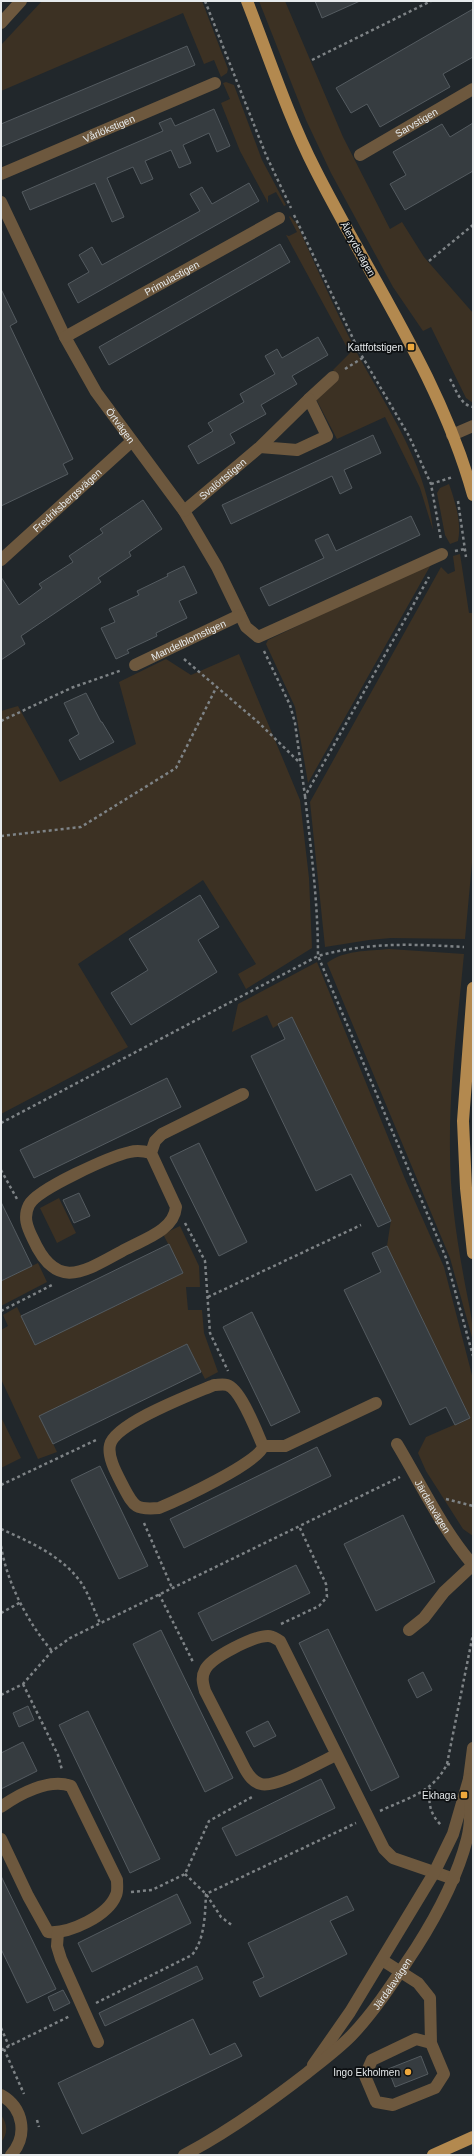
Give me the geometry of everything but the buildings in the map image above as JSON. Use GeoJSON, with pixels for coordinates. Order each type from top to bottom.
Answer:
{"type":"FeatureCollection","features":[{"type":"Feature","properties":{"kind":"main road","name":"Ålerydsvägen"},"geometry":{"type":"LineString","coordinates":[[247,1],[295,126],[314,168],[411,347],[452,435],[473,495]]}},
{"type":"Feature","properties":{"kind":"main road"},"geometry":{"type":"LineString","coordinates":[[473,988],[463,1121],[466,1188],[473,1253]]}},
{"type":"Feature","properties":{"kind":"main road"},"geometry":{"type":"LineString","coordinates":[[433,2155],[473,2137]]}},
{"type":"Feature","properties":{"kind":"street"},"geometry":{"type":"LineString","coordinates":[[1,23],[21,1]]}},
{"type":"Feature","properties":{"kind":"street","name":"Vårlökstigen"},"geometry":{"type":"LineString","coordinates":[[1,174],[215,83]]}},
{"type":"Feature","properties":{"kind":"street","name":"Sarvstigen"},"geometry":{"type":"LineString","coordinates":[[360,155],[473,89]]}},
{"type":"Feature","properties":{"kind":"street","name":"Örtvägen"},"geometry":{"type":"LineString","coordinates":[[1,202],[65,338],[96,392],[184,511],[217,567],[246,627],[258,637]]}},
{"type":"Feature","properties":{"kind":"street","name":"Primulastigen"},"geometry":{"type":"LineString","coordinates":[[65,338],[279,218]]}},
{"type":"Feature","properties":{"kind":"street","name":"Svalörtstigen"},"geometry":{"type":"LineString","coordinates":[[184,511],[260,447],[333,377]]}},
{"type":"Feature","properties":{"kind":"street"},"geometry":{"type":"LineString","coordinates":[[260,447],[297,450],[327,436],[309,399]]}},
{"type":"Feature","properties":{"kind":"street"},"geometry":{"type":"LineString","coordinates":[[452,435],[473,426]]}},
{"type":"Feature","properties":{"kind":"street","name":"Fredriksbergsvägen"},"geometry":{"type":"LineString","coordinates":[[1,559],[132,441]]}},
{"type":"Feature","properties":{"kind":"street"},"geometry":{"type":"LineString","coordinates":[[258,637],[442,554]]}},
{"type":"Feature","properties":{"kind":"street","name":"Mandelblomstigen"},"geometry":{"type":"LineString","coordinates":[[136,665],[240,615]]}},
{"type":"Feature","properties":{"kind":"street"},"geometry":{"type":"LineString","coordinates":[[151,1153],[141,1151],[130,1152],[111,1158],[49,1187],[32,1200],[28,1208],[26,1222],[39,1254],[49,1266],[61,1272],[75,1273],[122,1251],[158,1232],[172,1222],[175,1216],[176,1207],[151,1153],[155,1141],[162,1134],[243,1094]]}},
{"type":"Feature","properties":{"kind":"street"},"geometry":{"type":"LineString","coordinates":[[214,1385],[227,1385],[238,1395],[262,1446],[262,1450],[250,1462],[164,1506],[145,1509],[138,1508],[130,1499],[111,1457],[110,1444],[114,1437],[126,1425],[181,1399],[214,1385]]}},
{"type":"Feature","properties":{"kind":"street"},"geometry":{"type":"LineString","coordinates":[[262,1446],[285,1446],[376,1403]]}},
{"type":"Feature","properties":{"kind":"street","name":"Järdalavägen"},"geometry":{"type":"LineString","coordinates":[[398,1444],[460,1550],[473,1565]]}},
{"type":"Feature","properties":{"kind":"street"},"geometry":{"type":"LineString","coordinates":[[409,1630],[424,1618],[444,1592],[473,1565]]}},
{"type":"Feature","properties":{"kind":"street"},"geometry":{"type":"LineString","coordinates":[[336,1755],[278,1782],[261,1784],[249,1777],[214,1713],[204,1691],[202,1679],[205,1669],[218,1657],[251,1640],[271,1637],[280,1641],[381,1844],[393,1858],[454,1879]]}},
{"type":"Feature","properties":{"kind":"street","name":"Järdalavägen"},"geometry":{"type":"LineString","coordinates":[[308,2072],[350,2012],[434,1873],[453,1834],[469,1779],[473,1748]]}},
{"type":"Feature","properties":{"kind":"street","name":"Järdalavägen"},"geometry":{"type":"LineString","coordinates":[[184,2155],[211,2141],[256,2112],[327,2059],[352,2035],[401,1971],[430,1926],[454,1879],[467,1838],[470,1816],[469,1779]]}},
{"type":"Feature","properties":{"kind":"street"},"geometry":{"type":"LineString","coordinates":[[1,1807],[37,1788],[50,1784],[63,1784],[71,1786],[75,1792],[90,1829],[117,1880],[117,1894],[104,1912],[92,1919],[58,1932],[46,1931],[1,1839]]}},
{"type":"Feature","properties":{"kind":"street"},"geometry":{"type":"LineString","coordinates":[[58,1932],[59,1953],[98,2042]]}},
{"type":"Feature","properties":{"kind":"street"},"geometry":{"type":"LineString","coordinates":[[382,1960],[418,1983],[430,1998],[431,2043],[444,2074],[435,2088],[393,2105],[376,2102],[365,2076],[372,2060],[416,2039],[431,2043]]}},
{"type":"Feature","properties":{"kind":"street"},"geometry":{"type":"LineString","coordinates":[[1,2095],[15,2106],[22,2125],[18,2146],[11,2155]]}},
{"type":"Feature","properties":{"kind":"path"},"geometry":{"type":"LineString","coordinates":[[205,1],[266,155],[364,357],[409,436],[431,484],[439,525],[442,554],[305,796]]}},
{"type":"Feature","properties":{"kind":"path"},"geometry":{"type":"LineString","coordinates":[[312,60],[431,1]]}},
{"type":"Feature","properties":{"kind":"path"},"geometry":{"type":"LineString","coordinates":[[429,261],[473,225]]}},
{"type":"Feature","properties":{"kind":"path"},"geometry":{"type":"LineString","coordinates":[[333,377],[364,357]]}},
{"type":"Feature","properties":{"kind":"path"},"geometry":{"type":"LineString","coordinates":[[450,378],[461,401],[468,406],[473,407]]}},
{"type":"Feature","properties":{"kind":"path"},"geometry":{"type":"LineString","coordinates":[[451,478],[453,484]]}},
{"type":"Feature","properties":{"kind":"path"},"geometry":{"type":"LineString","coordinates":[[457,497],[466,557]]}},
{"type":"Feature","properties":{"kind":"path"},"geometry":{"type":"LineString","coordinates":[[258,637],[290,705],[295,723],[315,881],[318,956],[446,1258],[473,1356]]}},
{"type":"Feature","properties":{"kind":"path"},"geometry":{"type":"LineString","coordinates":[[176,646],[186,663],[259,723],[301,764]]}},
{"type":"Feature","properties":{"kind":"path"},"geometry":{"type":"LineString","coordinates":[[1,721],[71,688],[136,665]]}},
{"type":"Feature","properties":{"kind":"path"},"geometry":{"type":"LineString","coordinates":[[1,836],[81,827],[176,768],[216,688]]}},
{"type":"Feature","properties":{"kind":"path"},"geometry":{"type":"LineString","coordinates":[[1,1123],[318,956],[344,949],[372,945],[396,944],[464,947]]}},
{"type":"Feature","properties":{"kind":"path"},"geometry":{"type":"LineString","coordinates":[[1,1170],[15,1198],[28,1208]]}},
{"type":"Feature","properties":{"kind":"path"},"geometry":{"type":"LineString","coordinates":[[175,1216],[183,1220],[188,1226],[205,1261],[210,1333],[226,1364],[228,1374],[227,1385]]}},
{"type":"Feature","properties":{"kind":"path"},"geometry":{"type":"LineString","coordinates":[[208,1297],[361,1225]]}},
{"type":"Feature","properties":{"kind":"path"},"geometry":{"type":"LineString","coordinates":[[1,1311],[52,1286],[58,1280],[61,1272]]}},
{"type":"Feature","properties":{"kind":"path"},"geometry":{"type":"LineString","coordinates":[[1,1486],[96,1440],[114,1437]]}},
{"type":"Feature","properties":{"kind":"path"},"geometry":{"type":"LineString","coordinates":[[1,1695],[23,1684],[52,1651],[65,1641],[413,1471]]}},
{"type":"Feature","properties":{"kind":"path"},"geometry":{"type":"LineString","coordinates":[[426,1494],[473,1506]]}},
{"type":"Feature","properties":{"kind":"path"},"geometry":{"type":"LineString","coordinates":[[138,1508],[172,1588]]}},
{"type":"Feature","properties":{"kind":"path"},"geometry":{"type":"LineString","coordinates":[[271,1637],[274,1629],[281,1624],[319,1606],[327,1597],[326,1584],[299,1526]]}},
{"type":"Feature","properties":{"kind":"path"},"geometry":{"type":"LineString","coordinates":[[1,1529],[50,1553],[73,1572],[82,1585],[100,1623]]}},
{"type":"Feature","properties":{"kind":"path"},"geometry":{"type":"LineString","coordinates":[[1,1546],[8,1570],[21,1602],[36,1628],[52,1651]]}},
{"type":"Feature","properties":{"kind":"path"},"geometry":{"type":"LineString","coordinates":[[159,1594],[191,1660],[196,1666],[205,1669]]}},
{"type":"Feature","properties":{"kind":"path"},"geometry":{"type":"LineString","coordinates":[[1,1613],[21,1602]]}},
{"type":"Feature","properties":{"kind":"path"},"geometry":{"type":"LineString","coordinates":[[206,1894],[430,1787],[442,1774],[447,1764],[473,1634]]}},
{"type":"Feature","properties":{"kind":"path"},"geometry":{"type":"LineString","coordinates":[[23,1684],[58,1755],[62,1768],[63,1784]]}},
{"type":"Feature","properties":{"kind":"path"},"geometry":{"type":"LineString","coordinates":[[447,1764],[452,1765]]}},
{"type":"Feature","properties":{"kind":"path"},"geometry":{"type":"LineString","coordinates":[[117,1888],[132,1892],[147,1891],[185,1874],[209,1821],[254,1796],[259,1792],[261,1784]]}},
{"type":"Feature","properties":{"kind":"path"},"geometry":{"type":"LineString","coordinates":[[442,1831],[444,1820]]}},
{"type":"Feature","properties":{"kind":"path"},"geometry":{"type":"LineString","coordinates":[[185,1874],[206,1894],[221,1917],[233,1926]]}},
{"type":"Feature","properties":{"kind":"path"},"geometry":{"type":"LineString","coordinates":[[28,2101],[2,2050],[192,1955],[199,1943],[202,1932],[206,1894]]}},
{"type":"Feature","properties":{"kind":"path"},"geometry":{"type":"LineString","coordinates":[[1,2028],[10,2046]]}},
{"type":"Feature","properties":{"kind":"path"},"geometry":{"type":"LineString","coordinates":[[34,2114],[40,2127]]}},
{"type":"Feature","properties":{"kind":"shaded area"},"geometry":{"type":"Polygon","coordinates":[[[42,1],[202,1],[228,69],[227,73],[221,77],[214,60],[204,64],[183,13],[1,91],[1,45],[42,1]]]}},
{"type":"Feature","properties":{"kind":"shaded area"},"geometry":{"type":"Polygon","coordinates":[[[259,1],[285,1],[343,137],[390,229],[402,222],[424,257],[473,313],[473,403],[466,398],[431,327],[423,331],[393,287],[331,173],[306,120],[259,1]]]}},
{"type":"Feature","properties":{"kind":"shaded area"},"geometry":{"type":"Polygon","coordinates":[[[226,82],[234,85],[262,160],[286,205],[284,206],[276,192],[268,196],[268,203],[240,151],[221,103],[230,99],[223,83],[226,82]]]}},
{"type":"Feature","properties":{"kind":"shaded area"},"geometry":{"type":"Polygon","coordinates":[[[290,216],[297,224],[356,351],[404,437],[422,482],[429,505],[433,530],[420,488],[385,417],[337,439],[315,397],[338,376],[333,370],[350,353],[286,235],[289,236],[297,232],[289,217],[290,216]]]}},
{"type":"Feature","properties":{"kind":"shaded area"},"geometry":{"type":"Polygon","coordinates":[[[449,484],[456,505],[459,527],[458,541],[450,544],[445,535],[437,493],[440,488],[449,484]]]}},
{"type":"Feature","properties":{"kind":"shaded area"},"geometry":{"type":"Polygon","coordinates":[[[460,554],[469,613],[473,613],[473,852],[465,939],[391,938],[325,947],[310,802],[441,567],[448,574],[455,571],[453,556],[460,554]]]}},
{"type":"Feature","properties":{"kind":"shaded area"},"geometry":{"type":"Polygon","coordinates":[[[433,561],[308,783],[295,707],[266,644],[268,640],[433,561]]]}},
{"type":"Feature","properties":{"kind":"shaded area"},"geometry":{"type":"Polygon","coordinates":[[[239,654],[300,800],[309,878],[312,948],[246,989],[238,974],[256,964],[203,880],[78,964],[128,1047],[1,1114],[1,711],[18,706],[60,782],[136,744],[119,682],[166,659],[191,675],[239,654]]]}},
{"type":"Feature","properties":{"kind":"shaded area"},"geometry":{"type":"Polygon","coordinates":[[[389,949],[464,954],[452,1077],[450,1168],[454,1218],[472,1319],[473,1341],[450,1258],[327,963],[349,953],[389,949]]]}},
{"type":"Feature","properties":{"kind":"shaded area"},"geometry":{"type":"Polygon","coordinates":[[[317,962],[405,1179],[444,1267],[473,1379],[473,1536],[463,1529],[426,1471],[418,1453],[426,1437],[470,1418],[387,1246],[391,1220],[292,1017],[273,1028],[267,1015],[232,1032],[238,1004],[317,962]]]}},
{"type":"Feature","properties":{"kind":"shaded area"},"geometry":{"type":"Polygon","coordinates":[[[59,1198],[76,1233],[57,1243],[40,1208],[59,1198]]]}},
{"type":"Feature","properties":{"kind":"shaded area"},"geometry":{"type":"Polygon","coordinates":[[[180,1226],[199,1266],[200,1287],[186,1287],[188,1310],[202,1310],[204,1333],[218,1372],[205,1379],[187,1344],[40,1416],[57,1452],[38,1459],[1,1379],[1,1330],[8,1326],[3,1315],[17,1307],[35,1345],[183,1273],[163,1234],[180,1226]]]}},
{"type":"Feature","properties":{"kind":"shaded area"},"geometry":{"type":"Polygon","coordinates":[[[38,1263],[47,1282],[1,1306],[1,1281],[38,1263]]]}},
{"type":"Feature","properties":{"kind":"shaded area"},"geometry":{"type":"Polygon","coordinates":[[[1,1417],[21,1458],[1,1468],[1,1417]]]}},
{"type":"Feature","properties":{"kind":"shaded area"},"geometry":{"type":"Polygon","coordinates":[[[1,2115],[6,2125],[6,2132],[1,2142],[1,2115]]]}},
{"type":"Feature","properties":{"kind":"place","name":"Kattfotstigen"},"geometry":{"type":"Point","coordinates":[411,347]}},
{"type":"Feature","properties":{"kind":"place","name":"Ekhaga"},"geometry":{"type":"Point","coordinates":[464,1795]}},
{"type":"Feature","properties":{"kind":"place","name":"Ingo Ekholmen"},"geometry":{"type":"Point","coordinates":[408,2072]}}]}
